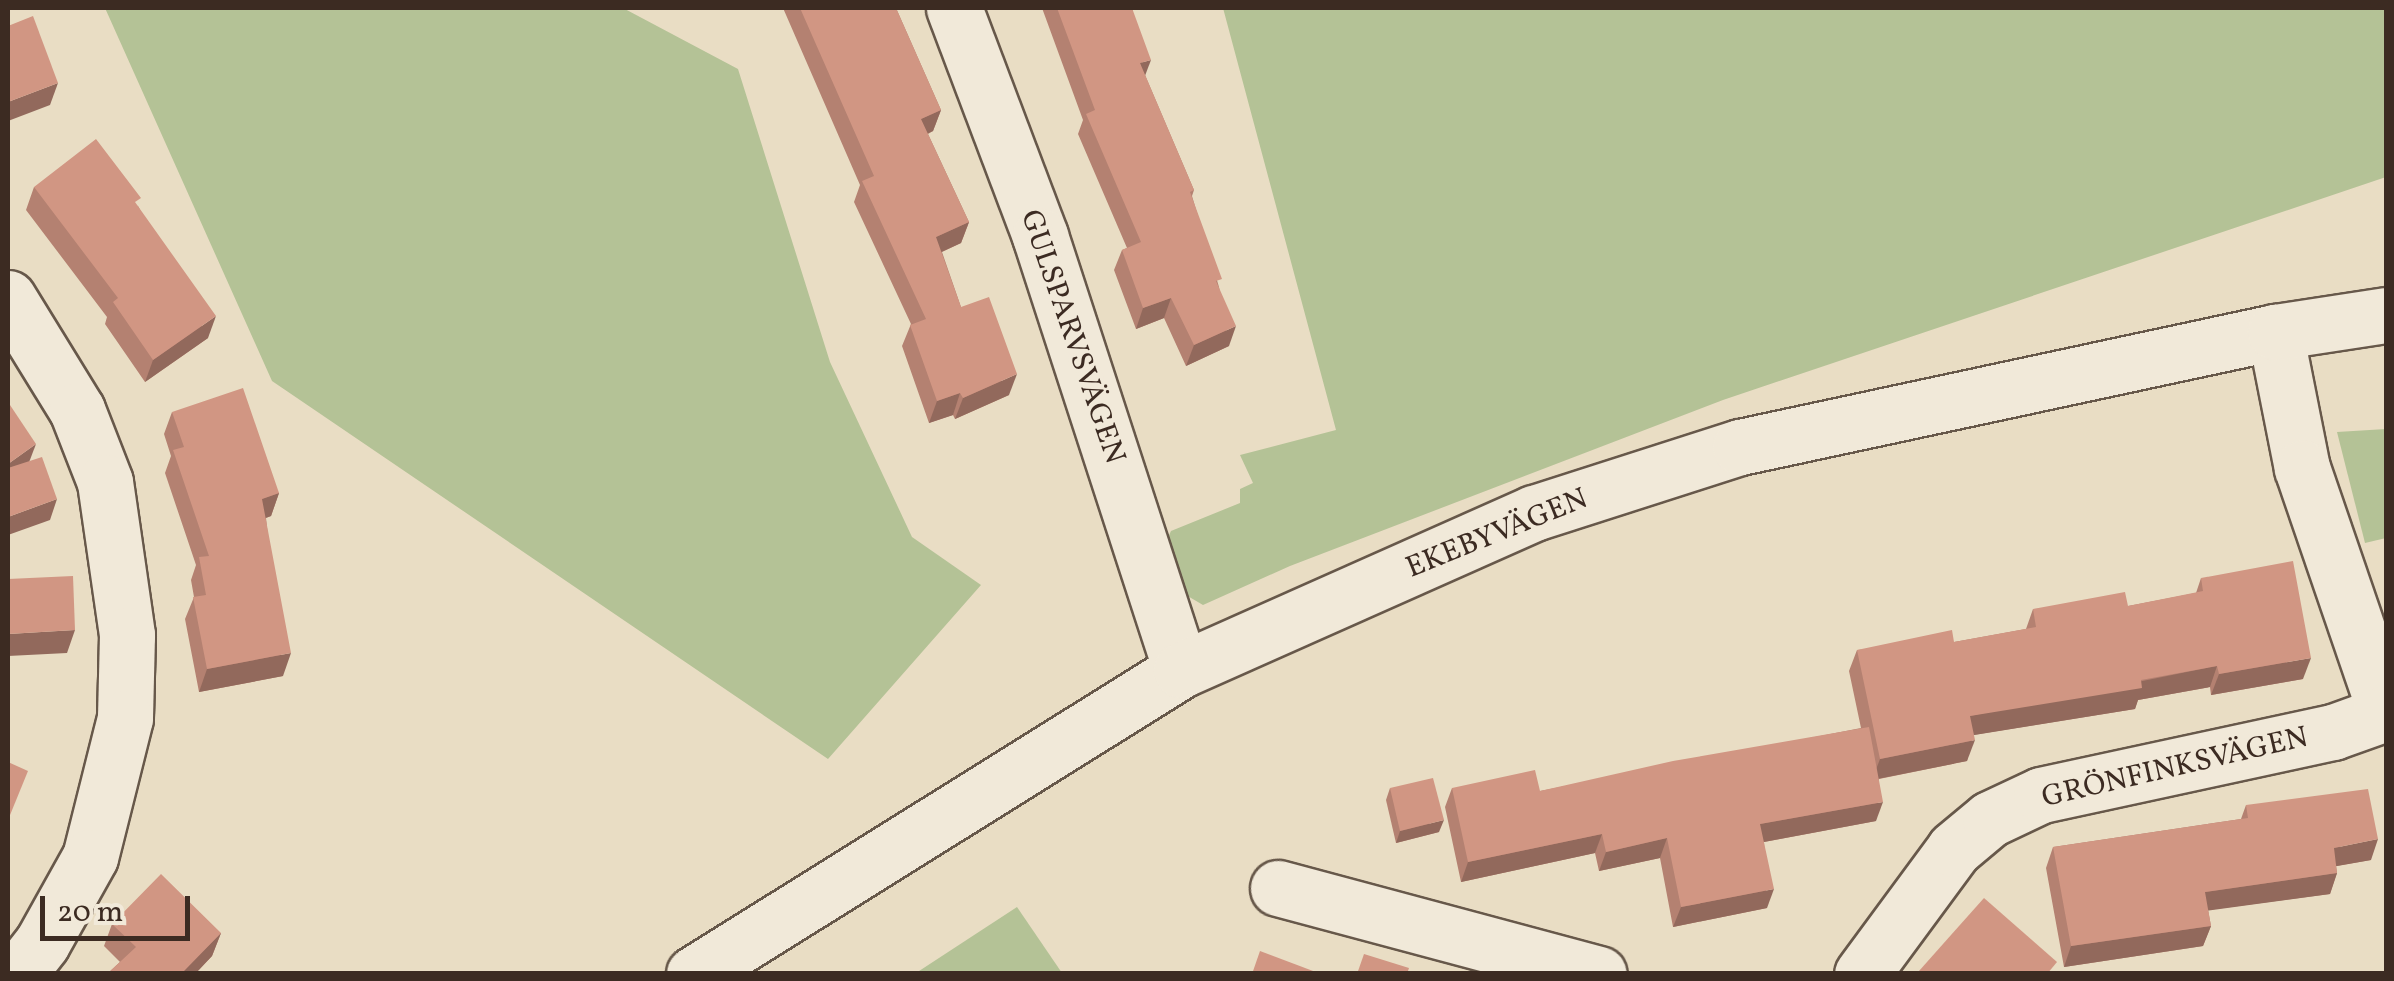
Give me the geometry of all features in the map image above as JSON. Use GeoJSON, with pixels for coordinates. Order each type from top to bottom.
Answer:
{"type":"FeatureCollection","features":[{"type":"Feature","properties":{"kind":"street","name":"GULSPARVSVÄGEN"},"geometry":{"type":"LineString","coordinates":[[954,8],[1040,236],[1181,670]]}},
{"type":"Feature","properties":{"kind":"street"},"geometry":{"type":"LineString","coordinates":[[8,298],[77,410],[105,482],[127,635],[125,718],[90,857],[42,943],[18,974]]}},
{"type":"Feature","properties":{"kind":"street","name":"EKEBYVÄGEN"},"geometry":{"type":"LineString","coordinates":[[694,974],[1181,670],[1534,513],[1740,447],[2274,332],[2386,315]]}},
{"type":"Feature","properties":{"kind":"street","name":"GRÖNFINKSVÄGEN"},"geometry":{"type":"LineString","coordinates":[[1862,974],[1954,849],[1990,819],[2042,795],[2333,732],[2385,714],[2302,468],[2274,332]]}},
{"type":"Feature","properties":{"kind":"street"},"geometry":{"type":"LineString","coordinates":[[1314,887],[1599,974]]}},
{"type":"Feature","properties":{"kind":"green space"},"geometry":{"type":"Polygon","coordinates":[[[105,8],[623,8],[738,69],[830,362],[912,537],[981,585],[828,759],[272,381],[105,8]]]}},
{"type":"Feature","properties":{"kind":"green space"},"geometry":{"type":"Polygon","coordinates":[[[1223,8],[2386,8],[2386,177],[1723,400],[1290,566],[1203,605],[1174,588],[1162,550],[1171,531],[1240,503],[1240,489],[1253,483],[1240,455],[1336,430],[1223,8]]]}},
{"type":"Feature","properties":{"kind":"green space"},"geometry":{"type":"Polygon","coordinates":[[[2386,429],[2386,538],[2365,543],[2337,432],[2386,429]]]}},
{"type":"Feature","properties":{"kind":"green space"},"geometry":{"type":"Polygon","coordinates":[[[1017,907],[1062,973],[916,973],[1017,907]]]}},
{"type":"Feature","properties":{"kind":"building"},"geometry":{"type":"Polygon","coordinates":[[[800,8],[896,8],[941,110],[921,119],[969,222],[936,237],[961,307],[989,297],[1017,374],[963,398],[960,393],[937,401],[910,325],[926,319],[862,181],[874,176],[800,8]]]}},
{"type":"Feature","properties":{"kind":"building"},"geometry":{"type":"Polygon","coordinates":[[[1057,8],[1132,8],[1151,60],[1140,63],[1194,190],[1190,192],[1222,279],[1216,281],[1236,326],[1194,345],[1171,298],[1143,308],[1122,250],[1141,242],[1086,114],[1095,110],[1057,8]]]}},
{"type":"Feature","properties":{"kind":"building"},"geometry":{"type":"Polygon","coordinates":[[[33,16],[58,83],[8,102],[8,26],[33,16]]]}},
{"type":"Feature","properties":{"kind":"building"},"geometry":{"type":"Polygon","coordinates":[[[96,139],[141,198],[135,202],[216,316],[153,360],[113,302],[118,298],[34,187],[96,139]]]}},
{"type":"Feature","properties":{"kind":"building"},"geometry":{"type":"Polygon","coordinates":[[[243,388],[279,493],[262,499],[291,653],[207,669],[193,597],[206,595],[199,557],[209,556],[173,450],[184,447],[172,412],[243,388]]]}},
{"type":"Feature","properties":{"kind":"building"},"geometry":{"type":"Polygon","coordinates":[[[8,402],[36,444],[8,464],[8,402]]]}},
{"type":"Feature","properties":{"kind":"building"},"geometry":{"type":"Polygon","coordinates":[[[42,457],[57,499],[8,517],[8,468],[42,457]]]}},
{"type":"Feature","properties":{"kind":"building"},"geometry":{"type":"Polygon","coordinates":[[[2293,561],[2311,658],[2219,674],[2217,666],[2141,680],[2142,688],[1970,716],[1975,740],[1880,759],[1857,650],[1952,630],[1954,642],[2036,627],[2033,609],[2125,592],[2128,606],[2203,591],[2201,578],[2293,561]]]}},
{"type":"Feature","properties":{"kind":"building"},"geometry":{"type":"Polygon","coordinates":[[[73,576],[75,630],[8,634],[8,579],[73,576]]]}},
{"type":"Feature","properties":{"kind":"building"},"geometry":{"type":"Polygon","coordinates":[[[1869,727],[1883,802],[1760,824],[1774,889],[1681,907],[1667,838],[1606,852],[1602,834],[1468,862],[1452,788],[1535,770],[1540,791],[1673,761],[1869,727]]]}},
{"type":"Feature","properties":{"kind":"building"},"geometry":{"type":"Polygon","coordinates":[[[8,762],[28,771],[8,820],[8,762]]]}},
{"type":"Feature","properties":{"kind":"building"},"geometry":{"type":"Polygon","coordinates":[[[1433,778],[1444,820],[1400,831],[1390,788],[1433,778]]]}},
{"type":"Feature","properties":{"kind":"building"},"geometry":{"type":"Polygon","coordinates":[[[2368,789],[2378,839],[2334,848],[2337,873],[2205,892],[2211,926],[2071,946],[2053,847],[2248,818],[2246,805],[2368,789]]]}},
{"type":"Feature","properties":{"kind":"building"},"geometry":{"type":"Polygon","coordinates":[[[161,874],[221,933],[181,974],[107,974],[136,947],[112,924],[161,874]]]}},
{"type":"Feature","properties":{"kind":"building"},"geometry":{"type":"Polygon","coordinates":[[[1984,898],[2057,962],[2047,974],[1921,974],[1919,971],[1984,898]]]}},
{"type":"Feature","properties":{"kind":"building"},"geometry":{"type":"Polygon","coordinates":[[[1260,951],[1321,974],[1252,974],[1260,951]]]}},
{"type":"Feature","properties":{"kind":"building"},"geometry":{"type":"Polygon","coordinates":[[[1364,954],[1409,968],[1407,974],[1357,974],[1364,954]]]}}]}
